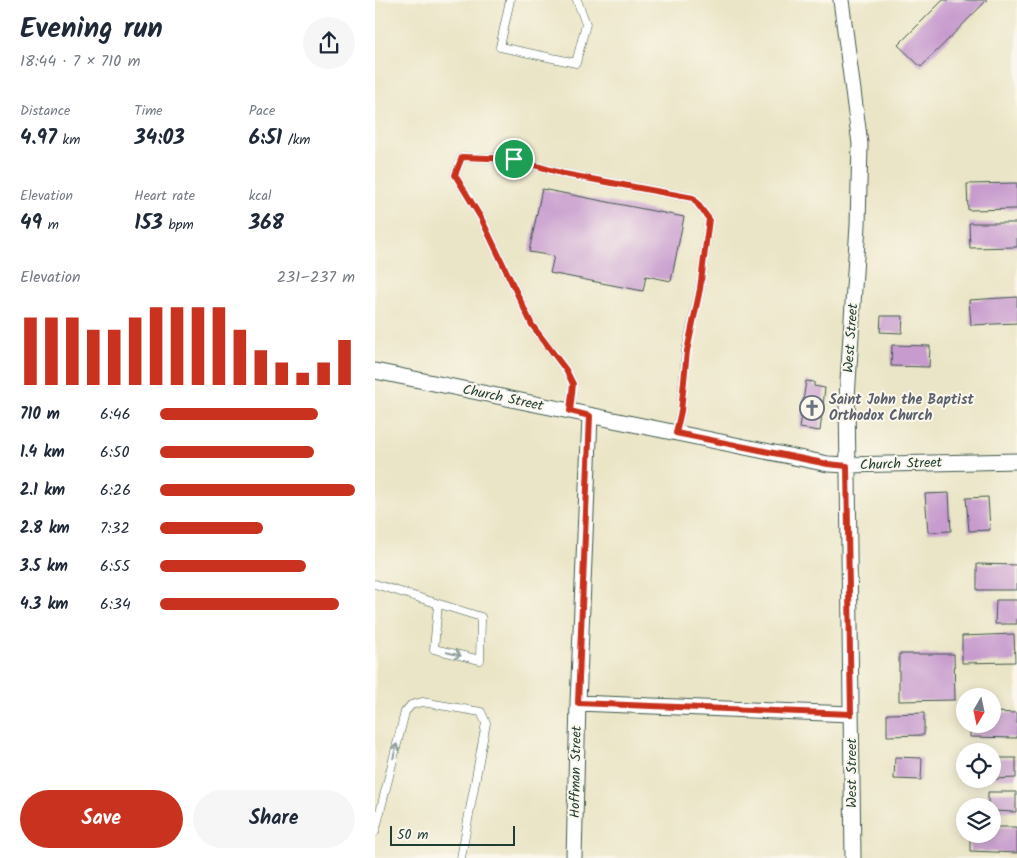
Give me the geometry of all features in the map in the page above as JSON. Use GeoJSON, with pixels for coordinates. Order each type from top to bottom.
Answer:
{"type":"FeatureCollection","features":[{"type":"Feature","properties":{"kind":"street","name":"West Street"},"geometry":{"type":"LineString","coordinates":[[841,0],[860,144],[858,225],[847,398],[853,858]]}},
{"type":"Feature","properties":{"kind":"street","name":"Church Street"},"geometry":{"type":"LineString","coordinates":[[376,375],[570,411],[828,464],[847,466],[1017,460]]}},
{"type":"Feature","properties":{"kind":"street","name":"Hoffman Street"},"geometry":{"type":"LineString","coordinates":[[574,858],[578,703],[590,416]]}},
{"type":"Feature","properties":{"kind":"street"},"geometry":{"type":"LineString","coordinates":[[578,703],[851,714]]}},
{"type":"Feature","properties":{"kind":"lane"},"geometry":{"type":"LineString","coordinates":[[510,0],[500,47],[575,63],[586,24],[577,0]]}},
{"type":"Feature","properties":{"kind":"lane"},"geometry":{"type":"LineString","coordinates":[[570,411],[573,384],[566,370],[532,325],[481,218],[455,175],[462,157],[514,159],[564,174],[693,198],[709,219],[700,289],[687,351],[681,411],[676,433]]}},
{"type":"Feature","properties":{"kind":"lane"},"geometry":{"type":"LineString","coordinates":[[375,584],[438,604],[481,618],[480,660],[434,649],[438,604]]}},
{"type":"Feature","properties":{"kind":"lane"},"geometry":{"type":"LineString","coordinates":[[375,832],[405,712],[411,705],[422,702],[481,712],[487,723],[461,858]]}},
{"type":"Feature","properties":{"kind":"building"},"geometry":{"type":"Polygon","coordinates":[[[943,0],[987,0],[921,67],[898,45],[943,0]]]}},
{"type":"Feature","properties":{"kind":"building"},"geometry":{"type":"Polygon","coordinates":[[[1017,183],[1017,209],[968,210],[967,184],[1017,183]]]}},
{"type":"Feature","properties":{"kind":"building"},"geometry":{"type":"Polygon","coordinates":[[[542,189],[684,217],[671,281],[646,276],[643,291],[550,273],[554,256],[529,252],[542,189]]]}},
{"type":"Feature","properties":{"kind":"building"},"geometry":{"type":"Polygon","coordinates":[[[969,223],[1017,223],[1017,247],[970,248],[969,223]]]}},
{"type":"Feature","properties":{"kind":"building"},"geometry":{"type":"Polygon","coordinates":[[[1017,297],[1017,323],[971,325],[969,300],[1017,297]]]}},
{"type":"Feature","properties":{"kind":"building"},"geometry":{"type":"Polygon","coordinates":[[[881,316],[903,316],[902,333],[880,332],[881,316]]]}},
{"type":"Feature","properties":{"kind":"building"},"geometry":{"type":"Polygon","coordinates":[[[892,345],[930,346],[929,367],[891,366],[892,345]]]}},
{"type":"Feature","properties":{"kind":"building","name":"Saint John the Baptist Orthodox Church"},"geometry":{"type":"Polygon","coordinates":[[[806,381],[814,382],[814,386],[825,388],[820,431],[799,428],[806,381]]]}},
{"type":"Feature","properties":{"kind":"building"},"geometry":{"type":"Polygon","coordinates":[[[949,493],[951,531],[928,532],[925,494],[949,493]]]}},
{"type":"Feature","properties":{"kind":"building"},"geometry":{"type":"Polygon","coordinates":[[[988,497],[990,530],[969,531],[966,498],[988,497]]]}},
{"type":"Feature","properties":{"kind":"building"},"geometry":{"type":"Polygon","coordinates":[[[977,564],[1017,565],[1017,590],[977,590],[977,564]]]}},
{"type":"Feature","properties":{"kind":"building"},"geometry":{"type":"Polygon","coordinates":[[[996,600],[1017,600],[1017,624],[995,624],[996,600]]]}},
{"type":"Feature","properties":{"kind":"building"},"geometry":{"type":"Polygon","coordinates":[[[1014,634],[1015,662],[962,663],[962,636],[1014,634]]]}},
{"type":"Feature","properties":{"kind":"building"},"geometry":{"type":"Polygon","coordinates":[[[899,654],[954,654],[955,700],[899,701],[899,654]]]}},
{"type":"Feature","properties":{"kind":"building"},"geometry":{"type":"Polygon","coordinates":[[[1001,712],[1017,713],[1017,738],[970,737],[970,733],[1001,733],[1001,712]]]}},
{"type":"Feature","properties":{"kind":"building"},"geometry":{"type":"Polygon","coordinates":[[[924,713],[924,735],[887,736],[887,714],[924,713]]]}},
{"type":"Feature","properties":{"kind":"building"},"geometry":{"type":"Polygon","coordinates":[[[895,757],[922,758],[921,780],[894,779],[895,757]]]}},
{"type":"Feature","properties":{"kind":"building"},"geometry":{"type":"Polygon","coordinates":[[[1001,758],[1016,758],[1016,778],[1001,779],[1001,758]]]}},
{"type":"Feature","properties":{"kind":"building"},"geometry":{"type":"Polygon","coordinates":[[[988,792],[1016,792],[1016,812],[1001,811],[1001,798],[988,798],[988,792]]]}},
{"type":"Feature","properties":{"kind":"building"},"geometry":{"type":"Polygon","coordinates":[[[1001,827],[1017,827],[1017,853],[970,851],[970,843],[1001,843],[1001,827]]]}},
{"type":"Feature","properties":{"kind":"place","name":"Saint John the Baptist Orthodox Church"},"geometry":{"type":"Point","coordinates":[812,408]}},
{"type":"Feature","properties":{"kind":"route"},"geometry":{"type":"LineString","coordinates":[[462,157],[514,159],[564,174],[693,198],[709,219],[700,289],[687,351],[681,411],[676,433],[828,464],[847,466],[851,714],[578,703],[590,416],[570,411],[573,384],[566,370],[532,325],[481,218],[455,175],[462,157]]}}]}
